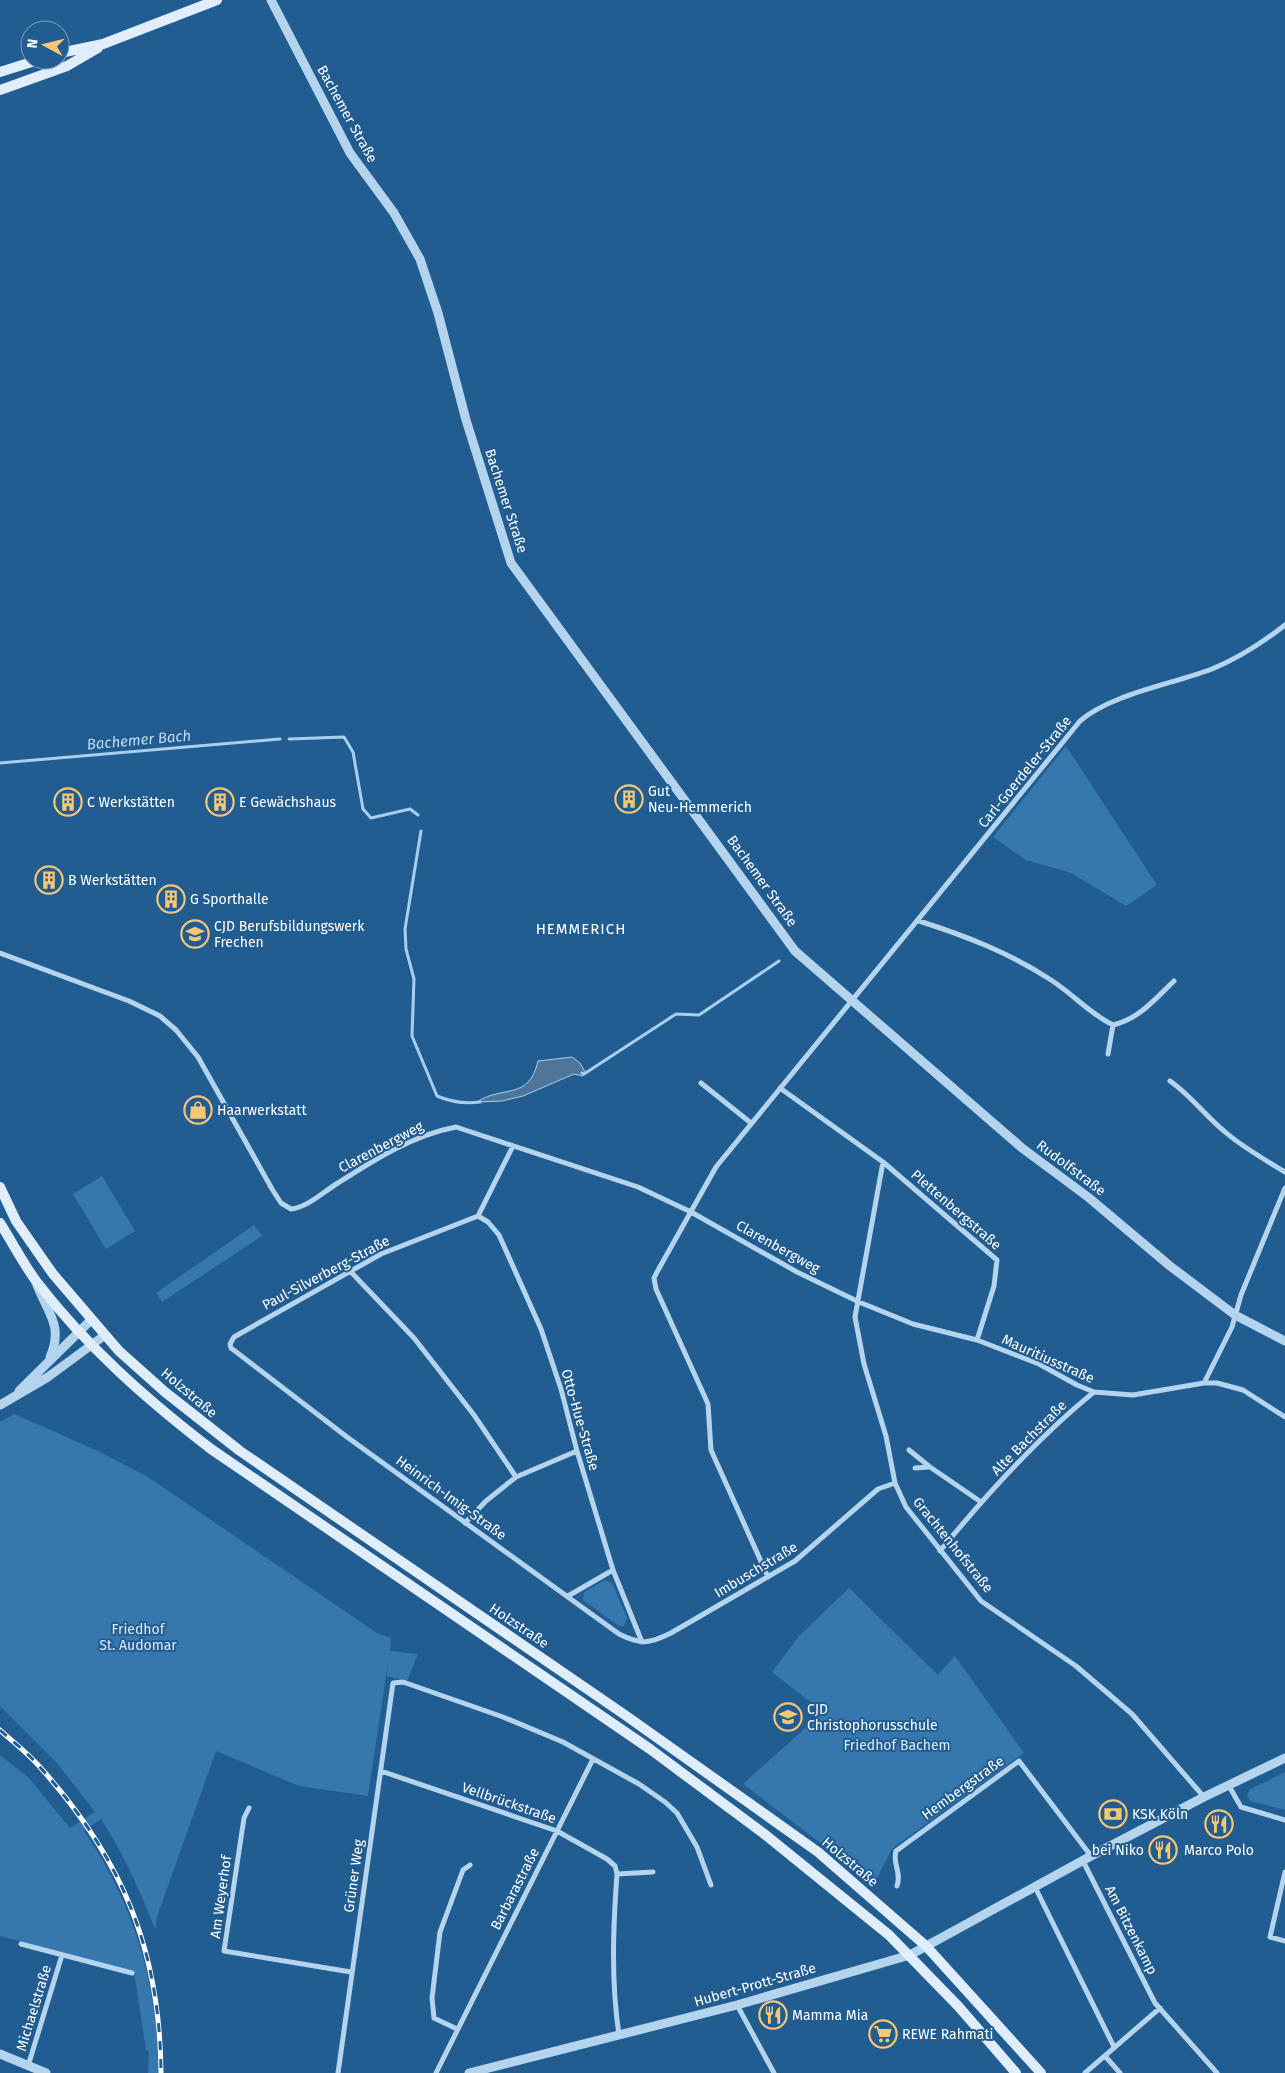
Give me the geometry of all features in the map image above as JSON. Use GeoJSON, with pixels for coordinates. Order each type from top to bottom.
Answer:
{"type":"FeatureCollection","features":[{"type":"Feature","properties":{"kind":"main road"},"geometry":{"type":"LineString","coordinates":[[70,51],[103,44],[217,0]]}},
{"type":"Feature","properties":{"kind":"main road"},"geometry":{"type":"LineString","coordinates":[[0,90],[67,66],[103,44]]}},
{"type":"Feature","properties":{"kind":"main road"},"geometry":{"type":"LineString","coordinates":[[0,72],[20,66]]}},
{"type":"Feature","properties":{"kind":"main road","name":"Holzstraße"},"geometry":{"type":"LineString","coordinates":[[0,1187],[21,1228],[53,1274],[105,1335],[164,1392],[240,1451],[633,1721],[818,1852],[926,1946],[1041,2073]]}},
{"type":"Feature","properties":{"kind":"main road","name":"Holzstraße"},"geometry":{"type":"LineString","coordinates":[[0,1223],[35,1280],[78,1332],[153,1405],[211,1449],[650,1749],[763,1832],[889,1935],[910,1955],[1016,2073]]}},
{"type":"Feature","properties":{"kind":"street","name":"Bachemer Straße"},"geometry":{"type":"LineString","coordinates":[[271,0],[350,153],[394,213],[420,259],[438,313],[466,420],[511,563],[795,951],[852,1001]]}},
{"type":"Feature","properties":{"kind":"street","name":"Carl-Goerdeler-Straße"},"geometry":{"type":"LineString","coordinates":[[768,1577],[711,1450],[708,1404],[654,1284],[657,1272],[716,1167],[920,921],[1068,735],[1090,712],[1112,702],[1224,664],[1254,648],[1285,625]]}},
{"type":"Feature","properties":{"kind":"street"},"geometry":{"type":"LineString","coordinates":[[920,921],[979,941],[1016,959],[1052,980],[1104,1021],[1113,1025],[1126,1022],[1140,1014],[1174,980]]}},
{"type":"Feature","properties":{"kind":"street","name":"Clarenbergweg"},"geometry":{"type":"LineString","coordinates":[[0,953],[129,1001],[160,1016],[176,1030],[198,1057],[272,1189],[281,1203],[291,1209],[302,1206],[398,1148],[437,1131],[456,1127],[615,1178],[691,1212],[797,1272],[859,1302]]}},
{"type":"Feature","properties":{"kind":"street","name":"Rudolfstraße"},"geometry":{"type":"LineString","coordinates":[[852,1001],[1022,1148],[1088,1197],[1170,1266],[1235,1315],[1285,1342]]}},
{"type":"Feature","properties":{"kind":"street"},"geometry":{"type":"LineString","coordinates":[[1108,1054],[1113,1025]]}},
{"type":"Feature","properties":{"kind":"street"},"geometry":{"type":"LineString","coordinates":[[1170,1081],[1182,1090],[1203,1113],[1235,1141],[1285,1172]]}},
{"type":"Feature","properties":{"kind":"street"},"geometry":{"type":"LineString","coordinates":[[701,1083],[752,1123]]}},
{"type":"Feature","properties":{"kind":"street"},"geometry":{"type":"LineString","coordinates":[[780,1088],[883,1162]]}},
{"type":"Feature","properties":{"kind":"street"},"geometry":{"type":"LineString","coordinates":[[478,1216],[513,1146]]}},
{"type":"Feature","properties":{"kind":"street","name":"Grachtenhofstraße"},"geometry":{"type":"LineString","coordinates":[[883,1162],[864,1257],[859,1302],[855,1317],[864,1364],[886,1436],[896,1483],[906,1507],[981,1601],[1076,1666],[1132,1714],[1195,1783],[1204,1797]]}},
{"type":"Feature","properties":{"kind":"street","name":"Plettenbergstraße"},"geometry":{"type":"LineString","coordinates":[[883,1162],[997,1260],[994,1286],[977,1340]]}},
{"type":"Feature","properties":{"kind":"street"},"geometry":{"type":"LineString","coordinates":[[1204,1382],[1232,1327],[1241,1295],[1285,1188]]}},
{"type":"Feature","properties":{"kind":"street","name":"Paul-Silverberg-Straße"},"geometry":{"type":"LineString","coordinates":[[230,1344],[234,1337],[381,1254],[478,1216]]}},
{"type":"Feature","properties":{"kind":"street","name":"Otto-Hue-Straße"},"geometry":{"type":"LineString","coordinates":[[478,1216],[488,1222],[499,1235],[541,1329],[613,1570],[642,1642]]}},
{"type":"Feature","properties":{"kind":"street"},"geometry":{"type":"LineString","coordinates":[[350,1271],[414,1338],[474,1415],[516,1477]]}},
{"type":"Feature","properties":{"kind":"street","name":"Holzstraße"},"geometry":{"type":"LineString","coordinates":[[35,1280],[56,1328],[56,1340],[48,1360]]}},
{"type":"Feature","properties":{"kind":"street","name":"Mauritiusstraße"},"geometry":{"type":"LineString","coordinates":[[859,1302],[913,1324],[977,1340],[1039,1364],[1094,1392],[1133,1395],[1204,1382],[1217,1383],[1243,1390],[1285,1417]]}},
{"type":"Feature","properties":{"kind":"street"},"geometry":{"type":"LineString","coordinates":[[14,1396],[48,1360],[91,1320]]}},
{"type":"Feature","properties":{"kind":"street"},"geometry":{"type":"LineString","coordinates":[[0,1405],[48,1378],[105,1335]]}},
{"type":"Feature","properties":{"kind":"street","name":"Heinrich-Imig-Straße"},"geometry":{"type":"LineString","coordinates":[[230,1344],[235,1353],[465,1523],[619,1634],[642,1642]]}},
{"type":"Feature","properties":{"kind":"street","name":"Alte Bachstraße"},"geometry":{"type":"LineString","coordinates":[[940,1552],[981,1502],[1072,1410],[1094,1392]]}},
{"type":"Feature","properties":{"kind":"street"},"geometry":{"type":"LineString","coordinates":[[909,1450],[981,1502]]}},
{"type":"Feature","properties":{"kind":"street"},"geometry":{"type":"LineString","coordinates":[[465,1523],[486,1501],[516,1477],[576,1451]]}},
{"type":"Feature","properties":{"kind":"street"},"geometry":{"type":"LineString","coordinates":[[915,1468],[930,1467]]}},
{"type":"Feature","properties":{"kind":"street","name":"Imbuschstraße"},"geometry":{"type":"LineString","coordinates":[[642,1642],[654,1642],[768,1577],[804,1554],[878,1489],[896,1483]]}},
{"type":"Feature","properties":{"kind":"street"},"geometry":{"type":"LineString","coordinates":[[568,1596],[613,1570]]}},
{"type":"Feature","properties":{"kind":"street","name":"Grüner Weg"},"geometry":{"type":"LineString","coordinates":[[338,2073],[393,1683],[403,1682],[503,1717],[563,1742],[594,1759]]}},
{"type":"Feature","properties":{"kind":"street","name":"Hubert-Prott-Straße"},"geometry":{"type":"LineString","coordinates":[[475,2072],[737,2005],[910,1955],[1204,1797],[1285,1758]]}},
{"type":"Feature","properties":{"kind":"street"},"geometry":{"type":"LineString","coordinates":[[594,1759],[639,1784],[677,1813],[697,1847],[711,1885]]}},
{"type":"Feature","properties":{"kind":"street","name":"Barbarastraße"},"geometry":{"type":"LineString","coordinates":[[436,2073],[594,1759]]}},
{"type":"Feature","properties":{"kind":"street","name":"Hembergstraße"},"geometry":{"type":"LineString","coordinates":[[897,1886],[900,1877],[894,1857],[896,1851],[1019,1761],[1087,1859]]}},
{"type":"Feature","properties":{"kind":"street","name":"Vellbrückstraße"},"geometry":{"type":"LineString","coordinates":[[381,1771],[557,1831],[607,1859],[615,1866],[617,1874]]}},
{"type":"Feature","properties":{"kind":"street"},"geometry":{"type":"LineString","coordinates":[[1229,1786],[1242,1807],[1285,1820]]}},
{"type":"Feature","properties":{"kind":"street","name":"Am Weyerhof"},"geometry":{"type":"LineString","coordinates":[[249,1808],[244,1818],[224,1951],[352,1972]]}},
{"type":"Feature","properties":{"kind":"street","name":"Am Bitzenkamp"},"geometry":{"type":"LineString","coordinates":[[1087,1859],[1160,2008],[1217,2073]]}},
{"type":"Feature","properties":{"kind":"street"},"geometry":{"type":"LineString","coordinates":[[457,2029],[434,2018],[432,1998],[440,1932],[463,1870],[470,1865]]}},
{"type":"Feature","properties":{"kind":"street"},"geometry":{"type":"LineString","coordinates":[[619,2035],[614,1999],[612,1951],[617,1874],[653,1872]]}},
{"type":"Feature","properties":{"kind":"street"},"geometry":{"type":"LineString","coordinates":[[1285,1872],[1270,1937],[1285,1941]]}},
{"type":"Feature","properties":{"kind":"street"},"geometry":{"type":"LineString","coordinates":[[1035,1887],[1114,2047]]}},
{"type":"Feature","properties":{"kind":"street"},"geometry":{"type":"LineString","coordinates":[[1278,1901],[1285,1903]]}},
{"type":"Feature","properties":{"kind":"street","name":"Michaelstraße"},"geometry":{"type":"LineString","coordinates":[[21,1944],[132,1973]]}},
{"type":"Feature","properties":{"kind":"street","name":"Michaelstraße"},"geometry":{"type":"LineString","coordinates":[[28,2066],[62,1955]]}},
{"type":"Feature","properties":{"kind":"street"},"geometry":{"type":"LineString","coordinates":[[737,2005],[774,2073]]}},
{"type":"Feature","properties":{"kind":"street"},"geometry":{"type":"LineString","coordinates":[[1085,2073],[1160,2008]]}},
{"type":"Feature","properties":{"kind":"street"},"geometry":{"type":"LineString","coordinates":[[0,2054],[46,2073]]}},
{"type":"Feature","properties":{"kind":"street"},"geometry":{"type":"LineString","coordinates":[[1105,2056],[1120,2073]]}},
{"type":"Feature","properties":{"kind":"green space"},"geometry":{"type":"Polygon","coordinates":[[[1066,746],[1157,885],[1126,906],[1071,873],[1026,860],[993,837],[1066,746]]]}},
{"type":"Feature","properties":{"kind":"green space"},"geometry":{"type":"Polygon","coordinates":[[[102,1176],[135,1231],[106,1249],[73,1194],[102,1176]]]}},
{"type":"Feature","properties":{"kind":"green space"},"geometry":{"type":"Polygon","coordinates":[[[254,1225],[262,1236],[162,1302],[156,1293],[254,1225]]]}},
{"type":"Feature","properties":{"kind":"green space","name":"Friedhof St. Audomar"},"geometry":{"type":"Polygon","coordinates":[[[14,1414],[98,1451],[148,1477],[377,1633],[391,1638],[390,1651],[418,1654],[407,1681],[387,1676],[388,1663],[368,1796],[299,1786],[216,1751],[157,1917],[155,1929],[131,1873],[101,1819],[84,1831],[116,1887],[140,1946],[154,2008],[158,2073],[148,2073],[149,2051],[146,2050],[134,1971],[0,1936],[0,1755],[28,1777],[70,1828],[95,1812],[57,1763],[0,1706],[0,1422],[14,1414]]]}},
{"type":"Feature","properties":{"kind":"green space"},"geometry":{"type":"Polygon","coordinates":[[[605,1580],[612,1583],[627,1618],[624,1626],[619,1626],[583,1600],[584,1592],[605,1580]]]}},
{"type":"Feature","properties":{"kind":"green space","name":"Friedhof Bachem"},"geometry":{"type":"Polygon","coordinates":[[[849,1588],[938,1675],[955,1656],[1024,1753],[892,1849],[874,1884],[743,1784],[823,1712],[772,1672],[799,1636],[849,1588]]]}},
{"type":"Feature","properties":{"kind":"green space"},"geometry":{"type":"Polygon","coordinates":[[[1285,1772],[1285,1810],[1250,1801],[1247,1796],[1249,1790],[1285,1772]]]}},
{"type":"Feature","properties":{"kind":"shaded area"},"geometry":{"type":"Polygon","coordinates":[[[572,1057],[580,1063],[585,1072],[583,1076],[574,1074],[523,1096],[502,1101],[477,1102],[486,1097],[521,1087],[534,1074],[538,1061],[572,1057]]]}},
{"type":"Feature","properties":{"kind":"waterway","name":"Bachemer Bach"},"geometry":{"type":"LineString","coordinates":[[289,739],[344,737],[353,752],[363,809],[371,818],[410,809],[418,815]]}},
{"type":"Feature","properties":{"kind":"waterway","name":"Bachemer Bach"},"geometry":{"type":"LineString","coordinates":[[0,763],[280,739]]}},
{"type":"Feature","properties":{"kind":"waterway","name":"Bachemer Bach"},"geometry":{"type":"LineString","coordinates":[[421,831],[405,929],[406,949],[414,979],[412,1036],[437,1096],[458,1102],[480,1102]]}},
{"type":"Feature","properties":{"kind":"waterway","name":"Bachemer Bach"},"geometry":{"type":"LineString","coordinates":[[582,1073],[584,1074],[676,1014],[699,1015],[779,961]]}},
{"type":"Feature","properties":{"kind":"railway"},"geometry":{"type":"LineString","coordinates":[[0,1730],[35,1761],[68,1801],[93,1835],[114,1871],[131,1908],[144,1946],[153,1986],[159,2028],[161,2073]]}},
{"type":"Feature","properties":{"kind":"place","name":"Gut Neu-Hemmerich"},"geometry":{"type":"Point","coordinates":[629,799]}},
{"type":"Feature","properties":{"kind":"place","name":"C Werkstätten"},"geometry":{"type":"Point","coordinates":[68,802]}},
{"type":"Feature","properties":{"kind":"place","name":"E Gewächshaus"},"geometry":{"type":"Point","coordinates":[220,802]}},
{"type":"Feature","properties":{"kind":"place","name":"B Werkstätten"},"geometry":{"type":"Point","coordinates":[49,880]}},
{"type":"Feature","properties":{"kind":"place","name":"G Sporthalle"},"geometry":{"type":"Point","coordinates":[171,899]}},
{"type":"Feature","properties":{"kind":"place","name":"CJD Berufsbildungswerk Frechen"},"geometry":{"type":"Point","coordinates":[195,934]}},
{"type":"Feature","properties":{"kind":"place","name":"Haarwerkstatt"},"geometry":{"type":"Point","coordinates":[198,1110]}},
{"type":"Feature","properties":{"kind":"place","name":"CJD Christophorusschule"},"geometry":{"type":"Point","coordinates":[788,1717]}},
{"type":"Feature","properties":{"kind":"place","name":"KSK Köln"},"geometry":{"type":"Point","coordinates":[1113,1814]}},
{"type":"Feature","properties":{"kind":"place","name":"Marco Polo"},"geometry":{"type":"Point","coordinates":[1219,1824]}},
{"type":"Feature","properties":{"kind":"place","name":"bei Niko"},"geometry":{"type":"Point","coordinates":[1163,1850]}},
{"type":"Feature","properties":{"kind":"place","name":"Mamma Mia"},"geometry":{"type":"Point","coordinates":[773,2015]}},
{"type":"Feature","properties":{"kind":"place","name":"REWE Rahmati"},"geometry":{"type":"Point","coordinates":[883,2034]}},
{"type":"Feature","properties":{"kind":"district","name":"HEMMERICH"},"geometry":{"type":"Point","coordinates":[581,929]}}]}
